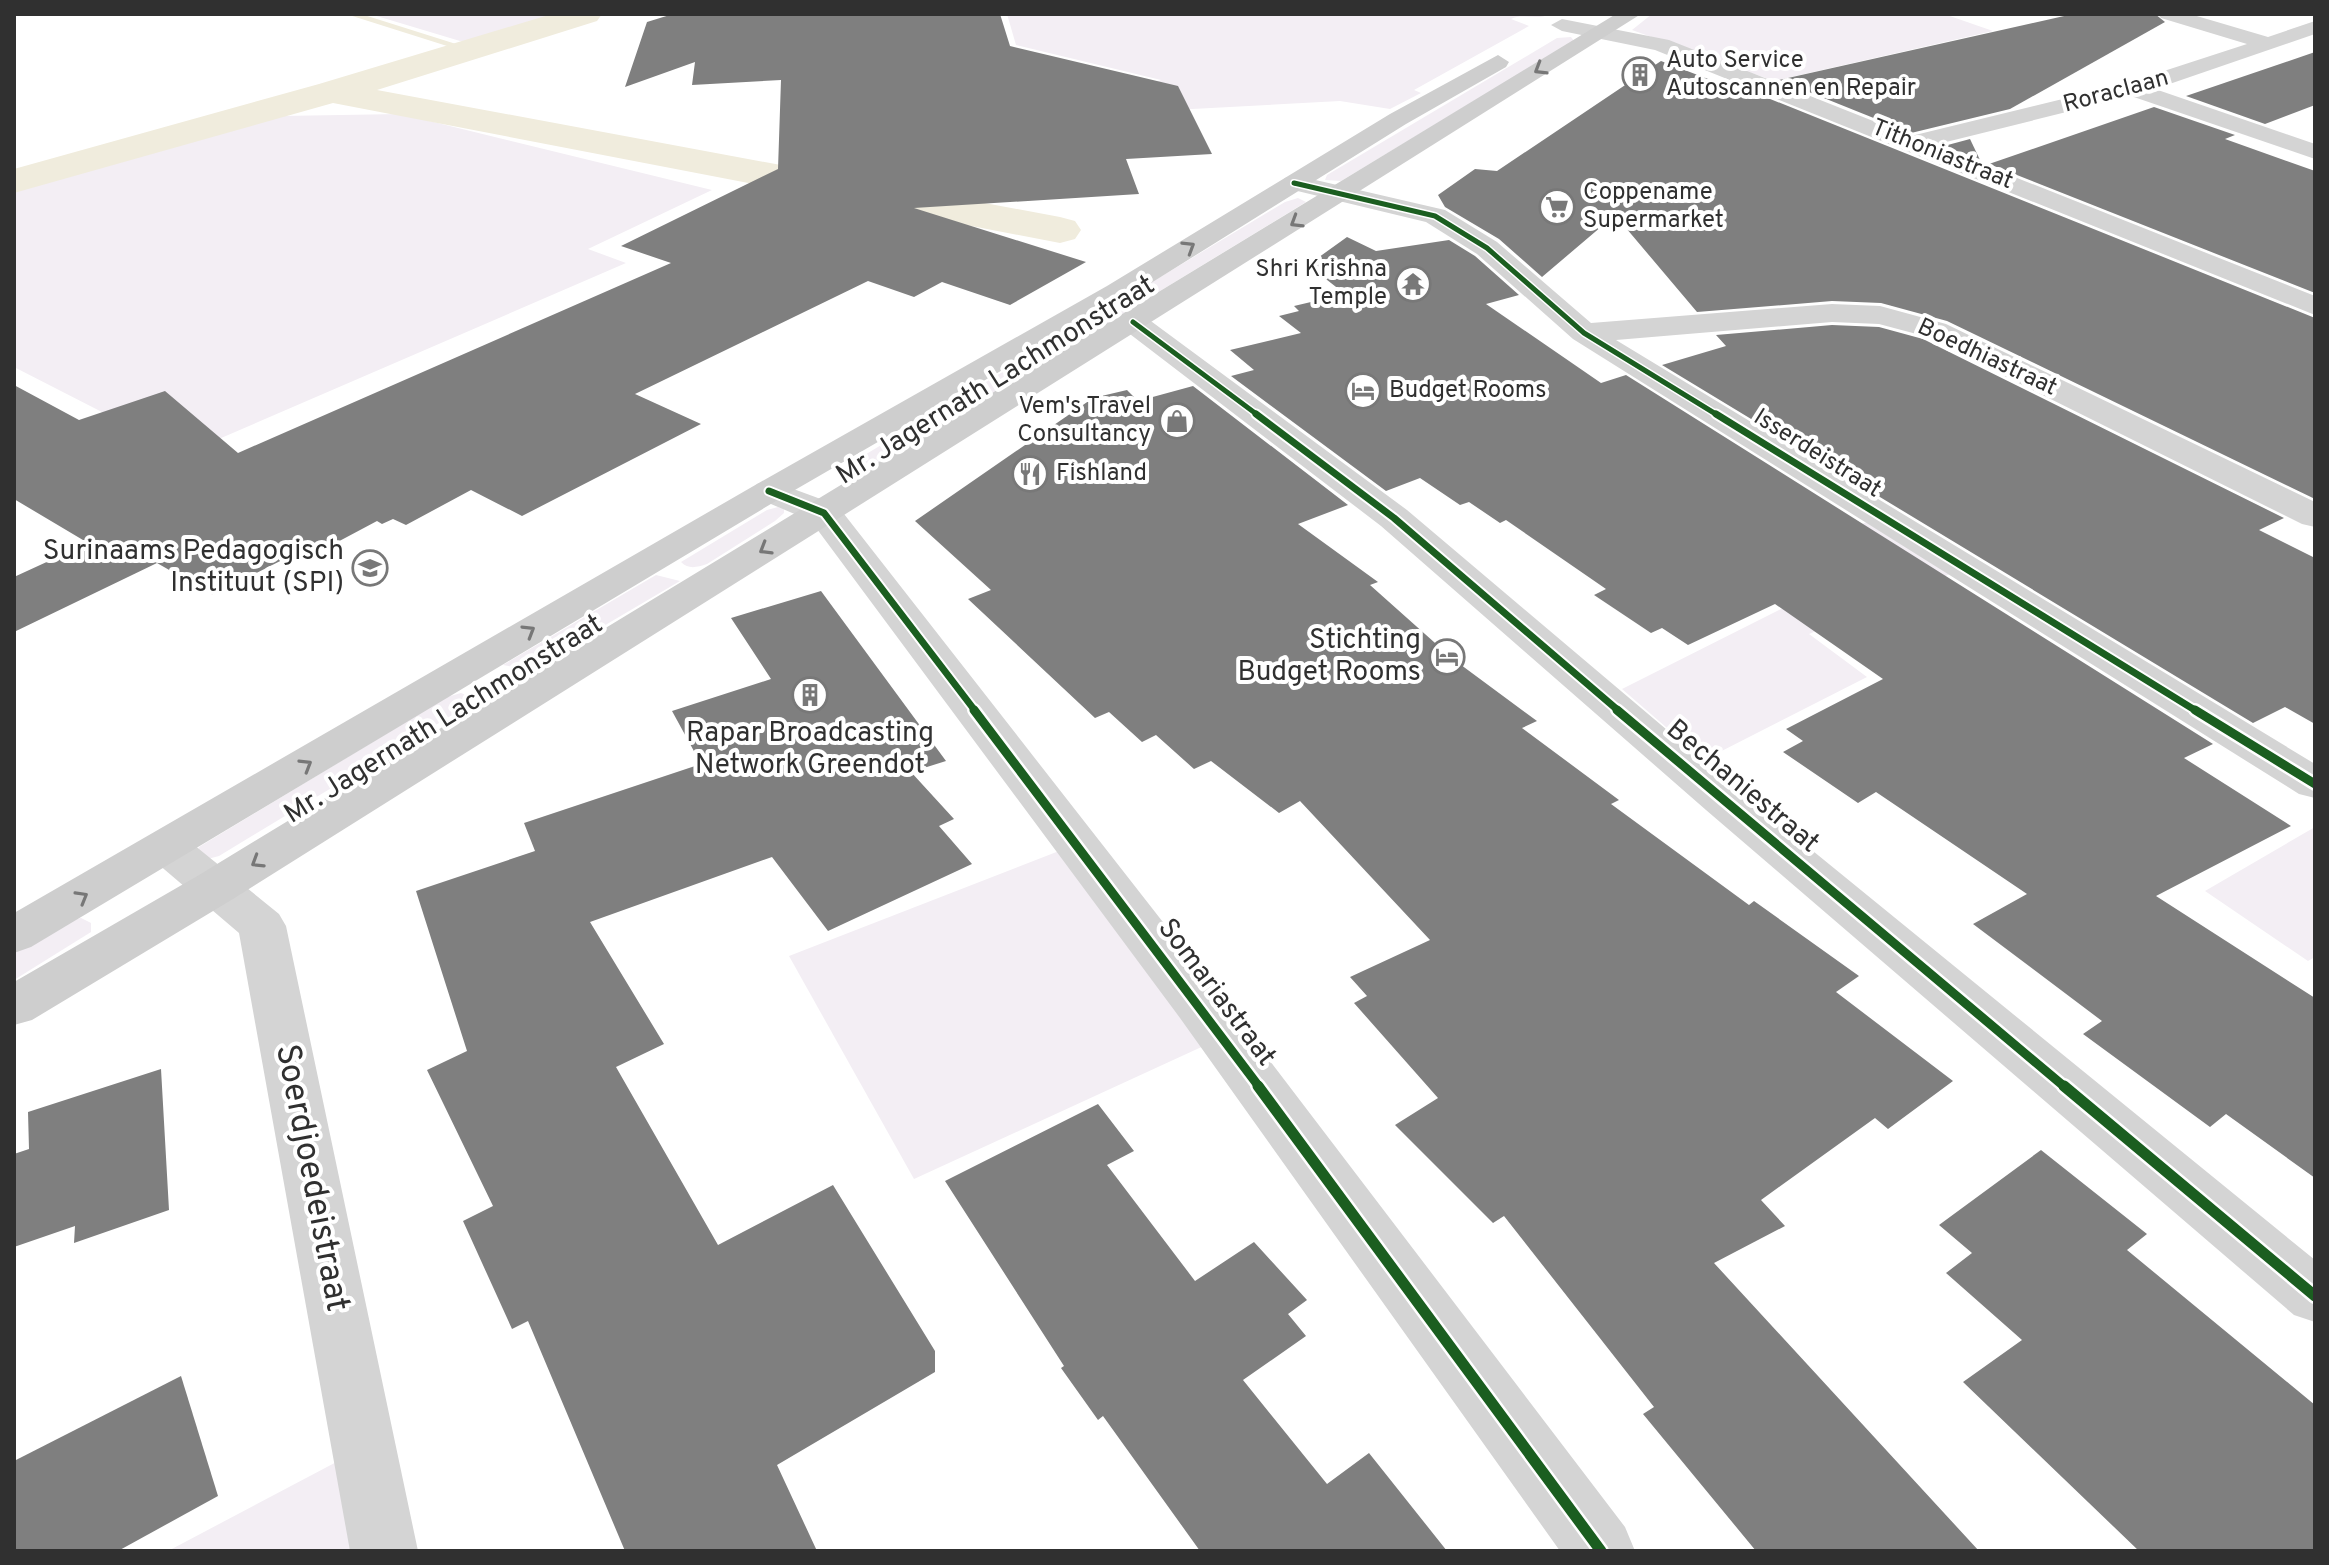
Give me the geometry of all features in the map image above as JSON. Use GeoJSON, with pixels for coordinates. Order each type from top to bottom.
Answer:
{"type":"FeatureCollection","features":[{"type":"Feature","properties":{"kind":"main road","name":"Mr. Jagernath Lachmonstraat"},"geometry":{"type":"LineString","coordinates":[[14,935],[769,491],[1117,292],[1294,183],[1593,21]]}},
{"type":"Feature","properties":{"kind":"main road","name":"Mr. Jagernath Lachmonstraat"},"geometry":{"type":"LineString","coordinates":[[14,1006],[216,887],[1342,194],[1593,21]]}},
{"type":"Feature","properties":{"kind":"street"},"geometry":{"type":"LineString","coordinates":[[2168,14],[2268,44]]}},
{"type":"Feature","properties":{"kind":"street","name":"Tithoniastraat"},"geometry":{"type":"LineString","coordinates":[[1593,21],[1914,143],[2315,306]]}},
{"type":"Feature","properties":{"kind":"street","name":"Roraclaan"},"geometry":{"type":"LineString","coordinates":[[1914,143],[2132,89],[2315,27]]}},
{"type":"Feature","properties":{"kind":"street"},"geometry":{"type":"LineString","coordinates":[[2132,89],[2315,152]]}},
{"type":"Feature","properties":{"kind":"street","name":"Isserdeistraat"},"geometry":{"type":"LineString","coordinates":[[1294,183],[1435,216],[1487,248],[1584,333],[2315,784]]}},
{"type":"Feature","properties":{"kind":"street","name":"Boedhiastraat"},"geometry":{"type":"LineString","coordinates":[[1584,333],[1832,313],[1880,315],[1909,322],[1935,330],[2315,516]]}},
{"type":"Feature","properties":{"kind":"street","name":"Bechaniestraat"},"geometry":{"type":"LineString","coordinates":[[1133,322],[1394,518],[1722,800],[2315,1296]]}},
{"type":"Feature","properties":{"kind":"street"},"geometry":{"type":"LineString","coordinates":[[769,491],[824,513]]}},
{"type":"Feature","properties":{"kind":"street","name":"Somariastraat"},"geometry":{"type":"LineString","coordinates":[[824,513],[1198,1004],[1601,1551]]}},
{"type":"Feature","properties":{"kind":"street","name":"Soerdjoedeistraat"},"geometry":{"type":"LineString","coordinates":[[167,847],[262,926],[384,1551]]}},
{"type":"Feature","properties":{"kind":"shaded area"},"geometry":{"type":"Polygon","coordinates":[[[370,14],[568,14],[470,44],[370,14]]]}},
{"type":"Feature","properties":{"kind":"shaded area"},"geometry":{"type":"Polygon","coordinates":[[[1007,14],[1550,14],[1511,19],[1529,26],[1414,90],[1421,93],[1390,109],[1340,101],[1136,112],[1120,102],[1161,80],[1016,45],[1007,14]]]}},
{"type":"Feature","properties":{"kind":"shaded area"},"geometry":{"type":"Polygon","coordinates":[[[1652,14],[1944,14],[1993,31],[1774,81],[1632,30],[1652,14]]]}},
{"type":"Feature","properties":{"kind":"shaded area"},"geometry":{"type":"Polygon","coordinates":[[[1571,37],[1574,41],[1341,181],[1325,180],[1327,175],[1557,38],[1571,37]]]}},
{"type":"Feature","properties":{"kind":"shaded area"},"geometry":{"type":"Polygon","coordinates":[[[401,114],[712,190],[588,249],[626,263],[184,454],[14,367],[14,192],[281,116],[401,114]]]}},
{"type":"Feature","properties":{"kind":"shaded area"},"geometry":{"type":"Polygon","coordinates":[[[1298,198],[1306,202],[866,470],[848,475],[838,471],[1285,202],[1298,198]]]}},
{"type":"Feature","properties":{"kind":"shaded area"},"geometry":{"type":"Polygon","coordinates":[[[784,509],[784,513],[775,521],[707,564],[690,567],[681,562],[767,510],[784,509]]]}},
{"type":"Feature","properties":{"kind":"shaded area"},"geometry":{"type":"Polygon","coordinates":[[[1867,522],[1950,574],[1809,634],[1867,677],[1704,760],[1622,689],[1787,606],[1741,572],[1867,522]]]}},
{"type":"Feature","properties":{"kind":"shaded area"},"geometry":{"type":"Polygon","coordinates":[[[656,575],[680,581],[529,670],[503,665],[656,575]]]}},
{"type":"Feature","properties":{"kind":"shaded area"},"geometry":{"type":"Polygon","coordinates":[[[461,693],[468,696],[472,703],[219,856],[200,861],[195,857],[199,847],[447,697],[461,693]]]}},
{"type":"Feature","properties":{"kind":"shaded area"},"geometry":{"type":"Polygon","coordinates":[[[2315,827],[2315,957],[2308,961],[2205,891],[2315,827]]]}},
{"type":"Feature","properties":{"kind":"shaded area"},"geometry":{"type":"Polygon","coordinates":[[[1059,851],[1208,1044],[914,1179],[789,956],[1059,851]]]}},
{"type":"Feature","properties":{"kind":"shaded area"},"geometry":{"type":"Polygon","coordinates":[[[81,918],[91,923],[91,932],[14,980],[14,950],[65,921],[81,918]]]}},
{"type":"Feature","properties":{"kind":"shaded area"},"geometry":{"type":"Polygon","coordinates":[[[344,1458],[359,1551],[168,1551],[344,1458]]]}},
{"type":"Feature","properties":{"kind":"building"},"geometry":{"type":"Polygon","coordinates":[[[673,14],[1000,14],[1010,46],[1178,86],[1212,154],[1126,159],[1139,194],[914,208],[1086,262],[1010,305],[942,282],[914,297],[868,281],[635,394],[701,424],[522,516],[471,490],[406,525],[393,519],[382,524],[377,521],[315,554],[304,549],[213,595],[157,563],[14,632],[14,577],[88,543],[14,499],[14,385],[79,420],[165,391],[238,453],[671,263],[621,246],[778,169],[781,80],[692,85],[695,62],[625,87],[647,22],[673,14]]]}},
{"type":"Feature","properties":{"kind":"building"},"geometry":{"type":"Polygon","coordinates":[[[2073,14],[2155,14],[2165,22],[2010,109],[1911,133],[1779,80],[2073,14]]]}},
{"type":"Feature","properties":{"kind":"building"},"geometry":{"type":"Polygon","coordinates":[[[2315,52],[2315,105],[2265,124],[2186,96],[2315,52]]]}},
{"type":"Feature","properties":{"kind":"building"},"geometry":{"type":"Polygon","coordinates":[[[1661,61],[1737,90],[1743,88],[2315,318],[2315,499],[1947,321],[1881,303],[1832,301],[1697,312],[1615,215],[1542,277],[1499,239],[1445,207],[1438,195],[1475,169],[1497,171],[1661,61]]]}},
{"type":"Feature","properties":{"kind":"building"},"geometry":{"type":"Polygon","coordinates":[[[2154,107],[2235,135],[2225,139],[2315,171],[2315,293],[1989,164],[2154,107]]]}},
{"type":"Feature","properties":{"kind":"building"},"geometry":{"type":"Polygon","coordinates":[[[1970,139],[1980,160],[1944,146],[1970,139]]]}},
{"type":"Feature","properties":{"kind":"building"},"geometry":{"type":"Polygon","coordinates":[[[1347,237],[1376,251],[1449,240],[1475,256],[1519,295],[1486,304],[1601,383],[1626,375],[2213,744],[2184,758],[2291,826],[2156,896],[2315,998],[2315,1178],[2226,1114],[2210,1127],[2083,1034],[2102,1021],[1973,924],[2027,894],[1876,792],[1858,803],[1783,752],[1803,741],[1786,729],[1883,679],[1775,604],[1688,645],[1662,628],[1651,633],[1594,595],[1606,589],[1506,520],[1500,523],[1469,502],[1460,505],[1420,478],[1386,491],[1231,376],[1254,370],[1230,350],[1301,333],[1279,316],[1299,311],[1294,306],[1345,294],[1308,265],[1347,237]]]}},
{"type":"Feature","properties":{"kind":"building"},"geometry":{"type":"Polygon","coordinates":[[[1832,325],[1879,327],[1923,339],[2284,518],[2259,530],[2315,558],[2315,724],[2285,707],[2253,723],[1662,365],[1726,346],[1716,335],[1832,325]]]}},
{"type":"Feature","properties":{"kind":"building"},"geometry":{"type":"Polygon","coordinates":[[[1193,386],[1348,505],[1298,524],[1378,582],[1370,585],[1453,659],[1537,721],[1522,728],[1619,800],[1611,804],[1749,905],[1754,901],[1859,976],[1836,992],[1953,1081],[1888,1129],[1875,1118],[1761,1200],[1785,1226],[1714,1263],[1979,1551],[1756,1551],[1643,1414],[1654,1407],[1504,1216],[1493,1223],[1395,1125],[1438,1098],[1354,1003],[1367,996],[1350,977],[1430,940],[1300,801],[1279,813],[1211,761],[1194,769],[1156,735],[1142,742],[1109,712],[1095,718],[968,599],[991,590],[915,521],[1093,398],[1127,390],[1138,401],[1193,386]]]}},
{"type":"Feature","properties":{"kind":"building"},"geometry":{"type":"Polygon","coordinates":[[[821,591],[946,761],[911,772],[954,819],[939,826],[972,864],[828,931],[772,857],[590,922],[664,1044],[616,1067],[718,1245],[833,1185],[935,1351],[935,1372],[777,1465],[817,1551],[625,1551],[528,1321],[512,1329],[463,1221],[493,1206],[427,1070],[467,1051],[416,891],[535,851],[524,823],[701,764],[672,711],[771,679],[731,618],[821,591]]]}},
{"type":"Feature","properties":{"kind":"building"},"geometry":{"type":"Polygon","coordinates":[[[161,1069],[169,1210],[74,1243],[75,1226],[14,1247],[14,1154],[29,1149],[28,1112],[161,1069]]]}},
{"type":"Feature","properties":{"kind":"building"},"geometry":{"type":"Polygon","coordinates":[[[1098,1104],[1134,1151],[1107,1165],[1195,1281],[1254,1242],[1307,1300],[1288,1314],[1306,1336],[1243,1380],[1327,1484],[1369,1453],[1447,1551],[1200,1551],[1103,1416],[1098,1420],[1061,1368],[1064,1366],[945,1181],[1098,1104]]]}},
{"type":"Feature","properties":{"kind":"building"},"geometry":{"type":"Polygon","coordinates":[[[2041,1150],[2147,1234],[2127,1250],[2315,1405],[2315,1551],[2139,1551],[1963,1382],[2022,1340],[1946,1273],[1972,1253],[1939,1225],[2041,1150]]]}},
{"type":"Feature","properties":{"kind":"building"},"geometry":{"type":"Polygon","coordinates":[[[181,1376],[218,1496],[118,1551],[14,1551],[14,1461],[181,1376]]]}},
{"type":"Feature","properties":{"kind":"waterway"},"geometry":{"type":"LineString","coordinates":[[351,14],[470,50]]}},
{"type":"Feature","properties":{"kind":"waterway"},"geometry":{"type":"LineString","coordinates":[[332,92],[586,14]]}},
{"type":"Feature","properties":{"kind":"waterway"},"geometry":{"type":"LineString","coordinates":[[14,181],[332,92]]}},
{"type":"Feature","properties":{"kind":"waterway"},"geometry":{"type":"LineString","coordinates":[[332,92],[1060,230]]}},
{"type":"Feature","properties":{"kind":"cycle path"},"geometry":{"type":"LineString","coordinates":[[1294,183],[1435,216],[1487,248],[1584,333],[2315,784]]}},
{"type":"Feature","properties":{"kind":"cycle path"},"geometry":{"type":"LineString","coordinates":[[1133,322],[1394,518],[1722,800],[2315,1296]]}},
{"type":"Feature","properties":{"kind":"cycle path"},"geometry":{"type":"LineString","coordinates":[[769,491],[824,513],[1198,1004],[1601,1551]]}},
{"type":"Feature","properties":{"kind":"place","name":"Auto Service Autoscannen en Repair"},"geometry":{"type":"Point","coordinates":[1640,75]}},
{"type":"Feature","properties":{"kind":"place","name":"Coppename Supermarket"},"geometry":{"type":"Point","coordinates":[1557,207]}},
{"type":"Feature","properties":{"kind":"place","name":"Shri Krishna Temple"},"geometry":{"type":"Point","coordinates":[1413,284]}},
{"type":"Feature","properties":{"kind":"place","name":"Budget Rooms"},"geometry":{"type":"Point","coordinates":[1363,391]}},
{"type":"Feature","properties":{"kind":"place","name":"Vem's Travel Consultancy"},"geometry":{"type":"Point","coordinates":[1177,421]}},
{"type":"Feature","properties":{"kind":"place","name":"Fishland"},"geometry":{"type":"Point","coordinates":[1030,474]}},
{"type":"Feature","properties":{"kind":"place","name":"Surinaams Pedagogisch Instituut (SPI)"},"geometry":{"type":"Point","coordinates":[370,568]}},
{"type":"Feature","properties":{"kind":"place","name":"Stichting Budget Rooms"},"geometry":{"type":"Point","coordinates":[1447,657]}},
{"type":"Feature","properties":{"kind":"place","name":"Rapar Broadcasting Network Greendot"},"geometry":{"type":"Point","coordinates":[810,695]}}]}
